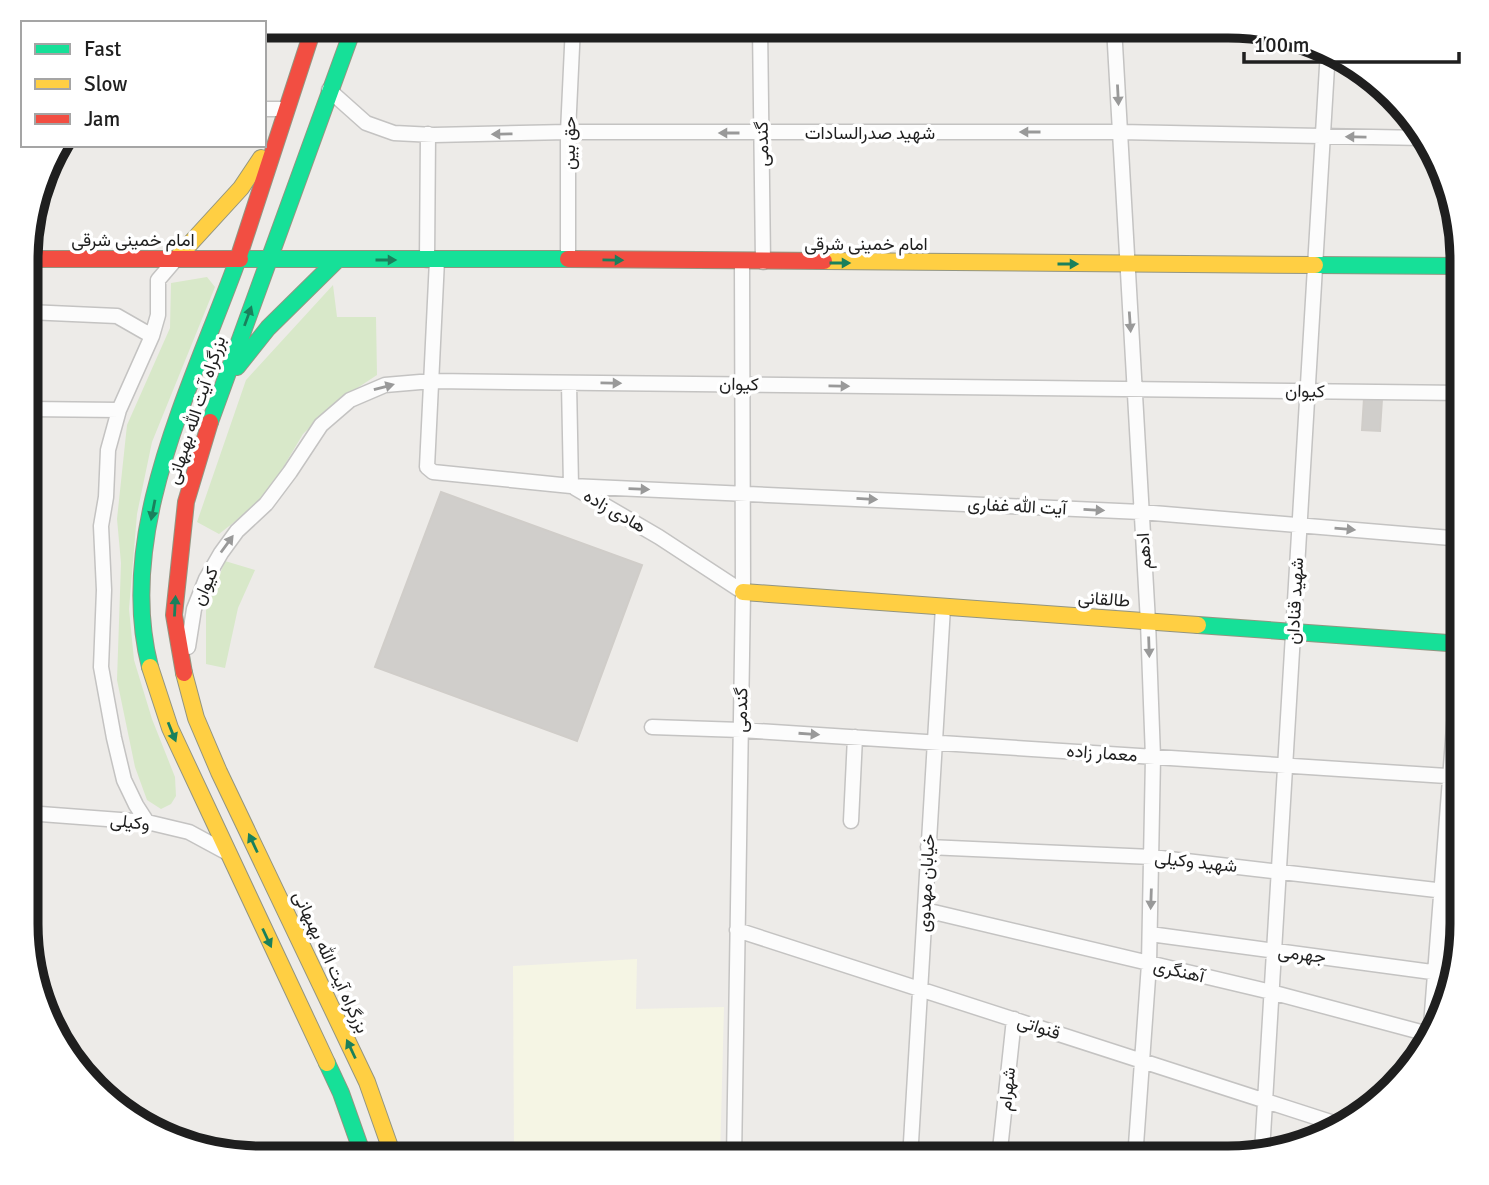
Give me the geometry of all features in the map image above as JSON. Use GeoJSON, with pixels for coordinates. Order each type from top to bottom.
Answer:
{"type":"FeatureCollection","features":[{"type":"Feature","properties":{"kind":"main road","name":"بزرگراه آیت الله بهبهانی"},"geometry":{"type":"LineString","coordinates":[[310,38],[238,260],[173,437],[155,499],[144,557],[142,617],[152,674],[170,728],[341,1093],[360,1146]]}},
{"type":"Feature","properties":{"kind":"main road","name":"بزرگراه آیت الله بهبهانی"},"geometry":{"type":"LineString","coordinates":[[349,38],[218,399],[186,502],[174,614],[185,677],[196,718],[219,772],[367,1082],[390,1146]]}},
{"type":"Feature","properties":{"kind":"main road"},"geometry":{"type":"LineString","coordinates":[[176,259],[241,188],[280,131]]}},
{"type":"Feature","properties":{"kind":"main road","name":"امام خمینی شرقی"},"geometry":{"type":"LineString","coordinates":[[38,259],[1450,266]]}},
{"type":"Feature","properties":{"kind":"main road"},"geometry":{"type":"LineString","coordinates":[[218,399],[240,362],[268,328],[337,260]]}},
{"type":"Feature","properties":{"kind":"main road","name":"طالقانی"},"geometry":{"type":"LineString","coordinates":[[743,592],[1450,643]]}},
{"type":"Feature","properties":{"kind":"main road"},"geometry":{"type":"LineString","coordinates":[[341,1093],[367,1082]]}},
{"type":"Feature","properties":{"kind":"street","name":"حق بین"},"geometry":{"type":"LineString","coordinates":[[568,260],[568,132],[572,38]]}},
{"type":"Feature","properties":{"kind":"street","name":"گندمی"},"geometry":{"type":"LineString","coordinates":[[760,39],[763,262]]}},
{"type":"Feature","properties":{"kind":"street","name":"ادهم"},"geometry":{"type":"LineString","coordinates":[[1115,39],[1148,622],[1153,757],[1149,964],[1136,1146]]}},
{"type":"Feature","properties":{"kind":"street","name":"شهید قنادان"},"geometry":{"type":"LineString","coordinates":[[1262,1144],[1327,61]]}},
{"type":"Feature","properties":{"kind":"street","name":"شهید صدرالسادات"},"geometry":{"type":"LineString","coordinates":[[329,90],[366,122],[394,133],[428,135],[568,132],[1119,132],[1414,138]]}},
{"type":"Feature","properties":{"kind":"street"},"geometry":{"type":"LineString","coordinates":[[266,109],[287,109]]}},
{"type":"Feature","properties":{"kind":"street"},"geometry":{"type":"LineString","coordinates":[[428,135],[432,381]]}},
{"type":"Feature","properties":{"kind":"street"},"geometry":{"type":"LineString","coordinates":[[148,822],[124,780],[101,667],[104,590],[101,526],[106,497],[108,450],[119,410],[152,336],[158,315],[158,280],[176,259]]}},
{"type":"Feature","properties":{"kind":"street","name":"گندمی"},"geometry":{"type":"LineString","coordinates":[[734,1146],[743,592],[742,262]]}},
{"type":"Feature","properties":{"kind":"street"},"geometry":{"type":"LineString","coordinates":[[38,312],[117,316],[152,336]]}},
{"type":"Feature","properties":{"kind":"street","name":"کیوان"},"geometry":{"type":"LineString","coordinates":[[185,677],[194,609],[206,579],[237,531],[266,504],[321,425],[350,400],[385,385],[432,381],[1450,393]]}},
{"type":"Feature","properties":{"kind":"street","name":"هادی زاده"},"geometry":{"type":"LineString","coordinates":[[432,381],[429,470],[571,486],[659,537],[743,592]]}},
{"type":"Feature","properties":{"kind":"street"},"geometry":{"type":"LineString","coordinates":[[569,383],[571,486]]}},
{"type":"Feature","properties":{"kind":"street"},"geometry":{"type":"LineString","coordinates":[[38,409],[119,410]]}},
{"type":"Feature","properties":{"kind":"street","name":"آیت الله غفاری"},"geometry":{"type":"LineString","coordinates":[[571,486],[1141,512],[1450,537]]}},
{"type":"Feature","properties":{"kind":"street","name":"خیابان مهدوی"},"geometry":{"type":"LineString","coordinates":[[911,1146],[943,607]]}},
{"type":"Feature","properties":{"kind":"street","name":"معمار زاده"},"geometry":{"type":"LineString","coordinates":[[652,727],[741,730],[1450,776]]}},
{"type":"Feature","properties":{"kind":"street"},"geometry":{"type":"LineString","coordinates":[[852,821],[855,737]]}},
{"type":"Feature","properties":{"kind":"street","name":"وکیلی"},"geometry":{"type":"LineString","coordinates":[[39,814],[148,822],[189,832],[227,853]]}},
{"type":"Feature","properties":{"kind":"street"},"geometry":{"type":"LineString","coordinates":[[1432,1013],[1441,890],[1450,822]]}},
{"type":"Feature","properties":{"kind":"street","name":"شهید وکیلی"},"geometry":{"type":"LineString","coordinates":[[928,847],[1152,857],[1450,891]]}},
{"type":"Feature","properties":{"kind":"street","name":"آهنگری"},"geometry":{"type":"LineString","coordinates":[[925,910],[1271,992],[1422,1033]]}},
{"type":"Feature","properties":{"kind":"street","name":"قنواتی"},"geometry":{"type":"LineString","coordinates":[[737,930],[1330,1122]]}},
{"type":"Feature","properties":{"kind":"street","name":"جهرمی"},"geometry":{"type":"LineString","coordinates":[[1150,934],[1445,974]]}},
{"type":"Feature","properties":{"kind":"street","name":"شهرام"},"geometry":{"type":"LineString","coordinates":[[1000,1146],[1014,1018]]}},
{"type":"Feature","properties":{"kind":"shaded area"},"geometry":{"type":"Polygon","coordinates":[[[637,959],[636,1009],[724,1007],[720,1146],[514,1146],[513,966],[637,959]]]}},
{"type":"Feature","properties":{"kind":"green space"},"geometry":{"type":"Polygon","coordinates":[[[207,277],[215,287],[152,442],[137,514],[129,609],[134,660],[152,719],[175,777],[176,796],[171,804],[161,809],[147,800],[135,767],[117,680],[121,563],[117,519],[127,425],[170,328],[171,283],[207,277]]]}},
{"type":"Feature","properties":{"kind":"green space"},"geometry":{"type":"Polygon","coordinates":[[[333,285],[337,317],[376,317],[377,375],[339,400],[303,434],[265,498],[219,534],[197,522],[246,380],[333,285]]]}},
{"type":"Feature","properties":{"kind":"green space"},"geometry":{"type":"Polygon","coordinates":[[[225,561],[255,570],[238,608],[225,668],[206,664],[206,610],[225,561]]]}},
{"type":"Feature","properties":{"kind":"building"},"geometry":{"type":"Polygon","coordinates":[[[1364,398],[1382,399],[1380,431],[1362,430],[1364,398]]]}},
{"type":"Feature","properties":{"kind":"building"},"geometry":{"type":"Polygon","coordinates":[[[441,492],[642,565],[577,741],[375,667],[441,492]]]}},
{"type":"Feature","properties":{"kind":"traffic: fast"},"geometry":{"type":"LineString","coordinates":[[210,422],[350,38]]}},
{"type":"Feature","properties":{"kind":"traffic: fast"},"geometry":{"type":"LineString","coordinates":[[150,667],[142,616],[143,564],[151,512],[181,407],[238,259]]}},
{"type":"Feature","properties":{"kind":"traffic: fast"},"geometry":{"type":"LineString","coordinates":[[240,259],[568,259]]}},
{"type":"Feature","properties":{"kind":"traffic: fast"},"geometry":{"type":"LineString","coordinates":[[237,367],[268,328],[337,260]]}},
{"type":"Feature","properties":{"kind":"traffic: fast"},"geometry":{"type":"LineString","coordinates":[[1315,265],[1450,266]]}},
{"type":"Feature","properties":{"kind":"traffic: fast"},"geometry":{"type":"LineString","coordinates":[[1198,625],[1450,643]]}},
{"type":"Feature","properties":{"kind":"traffic: fast"},"geometry":{"type":"LineString","coordinates":[[327,1063],[360,1146]]}},
{"type":"Feature","properties":{"kind":"traffic: slow"},"geometry":{"type":"LineString","coordinates":[[176,259],[241,188],[261,158]]}},
{"type":"Feature","properties":{"kind":"traffic: slow"},"geometry":{"type":"LineString","coordinates":[[824,261],[1315,265]]}},
{"type":"Feature","properties":{"kind":"traffic: slow"},"geometry":{"type":"LineString","coordinates":[[743,592],[1198,625]]}},
{"type":"Feature","properties":{"kind":"traffic: slow"},"geometry":{"type":"LineString","coordinates":[[150,667],[170,728],[327,1063]]}},
{"type":"Feature","properties":{"kind":"traffic: slow"},"geometry":{"type":"LineString","coordinates":[[184,673],[196,718],[219,772],[367,1082],[390,1146]]}},
{"type":"Feature","properties":{"kind":"traffic: jam"},"geometry":{"type":"LineString","coordinates":[[238,259],[310,38]]}},
{"type":"Feature","properties":{"kind":"traffic: jam"},"geometry":{"type":"LineString","coordinates":[[38,259],[240,259]]}},
{"type":"Feature","properties":{"kind":"traffic: jam"},"geometry":{"type":"LineString","coordinates":[[568,259],[824,261]]}},
{"type":"Feature","properties":{"kind":"traffic: jam"},"geometry":{"type":"LineString","coordinates":[[184,673],[174,615],[186,502],[210,422]]}}]}
